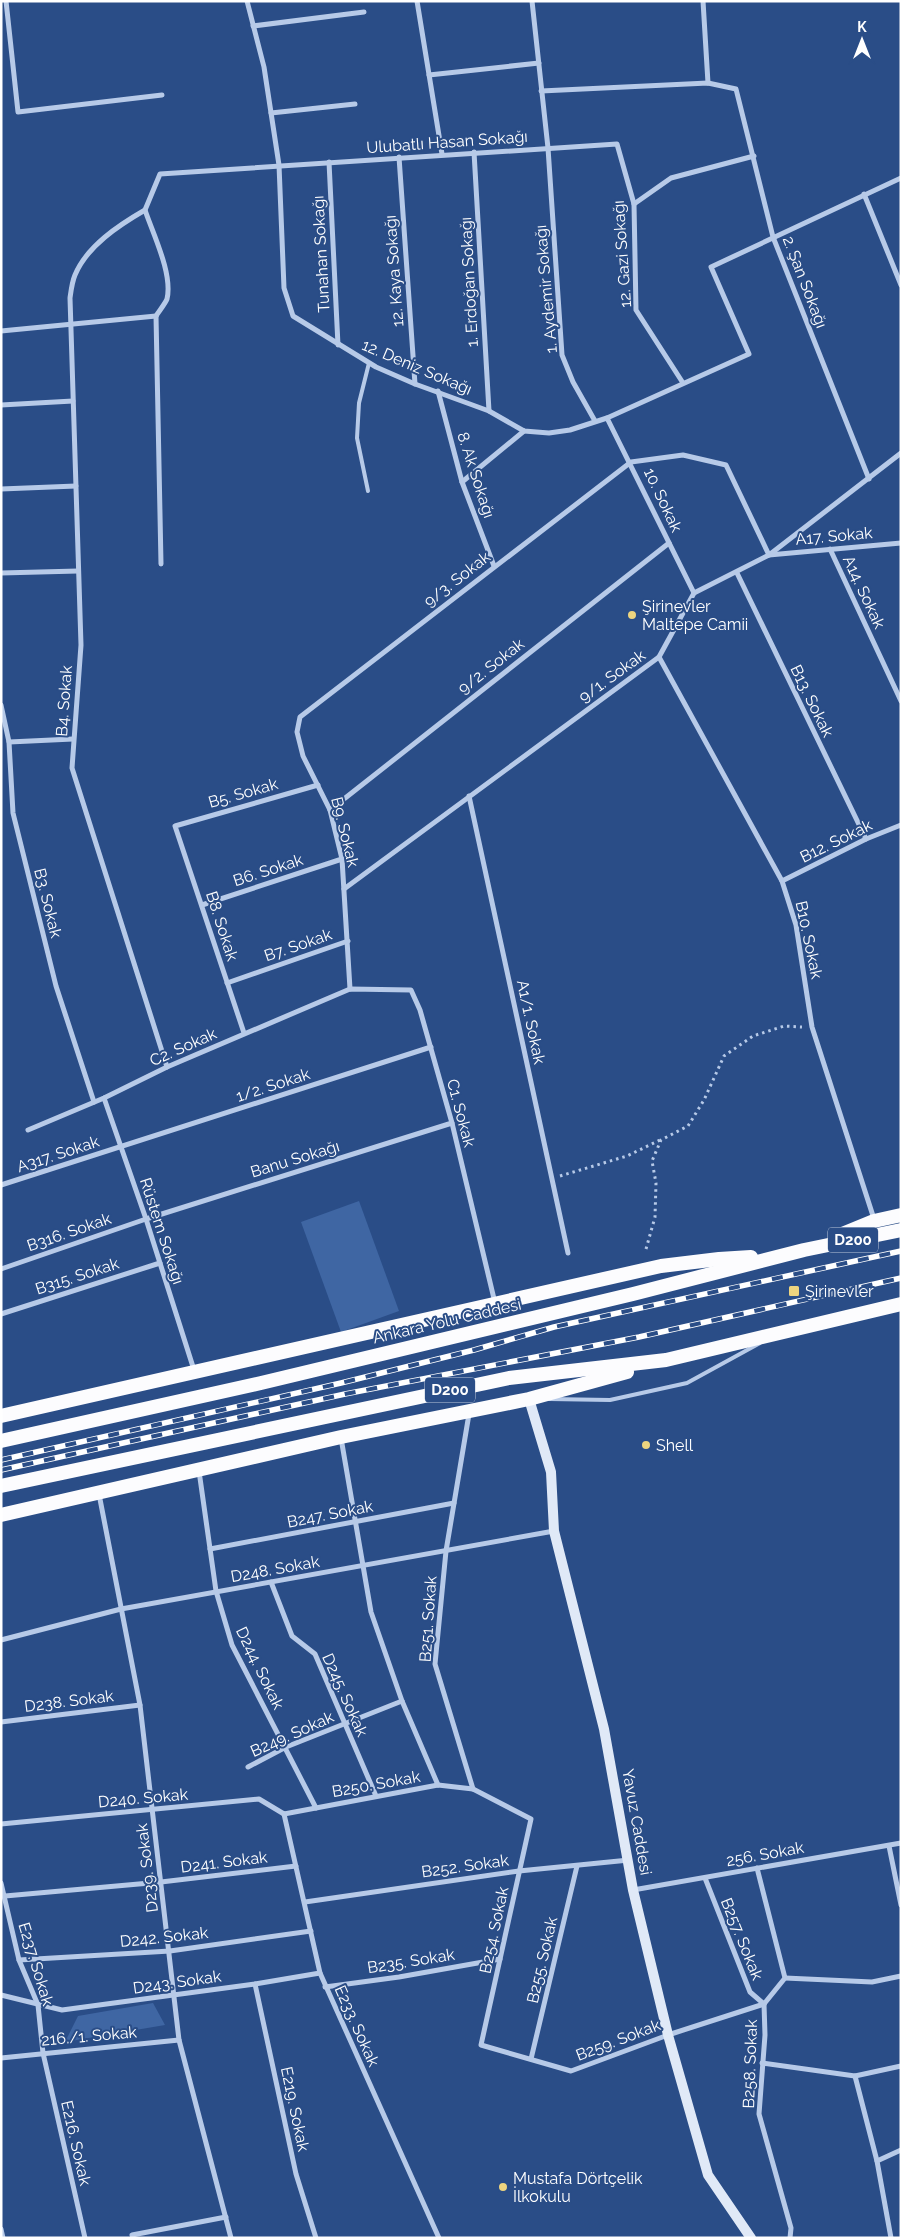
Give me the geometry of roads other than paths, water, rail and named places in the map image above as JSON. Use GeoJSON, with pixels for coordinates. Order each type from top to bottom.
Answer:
{"type":"FeatureCollection","features":[{"type":"Feature","properties":{"kind":"highway"},"geometry":{"type":"LineString","coordinates":[[804,1250],[874,1221],[901,1215]]}},
{"type":"Feature","properties":{"kind":"highway","name":"Ankara Yolu Caddesi"},"geometry":{"type":"LineString","coordinates":[[1,1441],[375,1356],[633,1294],[777,1256],[901,1230]]}},
{"type":"Feature","properties":{"kind":"highway"},"geometry":{"type":"LineString","coordinates":[[1,1416],[661,1266],[719,1259],[777,1256]]}},
{"type":"Feature","properties":{"kind":"highway","name":"D200"},"geometry":{"type":"LineString","coordinates":[[1,1486],[509,1378],[666,1360],[901,1304]]}},
{"type":"Feature","properties":{"kind":"highway"},"geometry":{"type":"LineString","coordinates":[[1,1515],[341,1438],[529,1399],[666,1360]]}},
{"type":"Feature","properties":{"kind":"main road","name":"Yavuz Caddesi"},"geometry":{"type":"LineString","coordinates":[[529,1399],[551,1472],[554,1531],[604,1729],[633,1890],[668,2035],[708,2175],[751,2238]]}},
{"type":"Feature","properties":{"kind":"street"},"geometry":{"type":"LineString","coordinates":[[6,1],[18,112],[162,95]]}},
{"type":"Feature","properties":{"kind":"street","name":"12. Deniz Sokağı"},"geometry":{"type":"LineString","coordinates":[[247,1],[264,66],[279,165],[284,288],[293,316],[338,345],[415,384],[489,411],[524,431],[549,433],[570,430],[607,418],[749,354],[711,267],[773,237]]}},
{"type":"Feature","properties":{"kind":"street"},"geometry":{"type":"LineString","coordinates":[[417,1],[442,154]]}},
{"type":"Feature","properties":{"kind":"street","name":"1. Aydemir Sokağı"},"geometry":{"type":"LineString","coordinates":[[532,1],[548,148],[562,355],[595,422]]}},
{"type":"Feature","properties":{"kind":"street"},"geometry":{"type":"LineString","coordinates":[[541,91],[708,83],[704,1]]}},
{"type":"Feature","properties":{"kind":"street"},"geometry":{"type":"LineString","coordinates":[[253,26],[364,12]]}},
{"type":"Feature","properties":{"kind":"street"},"geometry":{"type":"LineString","coordinates":[[429,75],[538,63]]}},
{"type":"Feature","properties":{"kind":"street","name":"2. Şan Sokağı"},"geometry":{"type":"LineString","coordinates":[[708,83],[736,89],[773,237],[869,479]]}},
{"type":"Feature","properties":{"kind":"street"},"geometry":{"type":"LineString","coordinates":[[271,113],[355,104]]}},
{"type":"Feature","properties":{"kind":"street","name":"Ulubatlı Hasan Sokağı"},"geometry":{"type":"LineString","coordinates":[[144,210],[160,174],[617,144]]}},
{"type":"Feature","properties":{"kind":"street","name":"12. Gazi Sokağı"},"geometry":{"type":"LineString","coordinates":[[617,144],[634,204],[636,310],[683,383]]}},
{"type":"Feature","properties":{"kind":"street","name":"1. Erdoğan Sokağı"},"geometry":{"type":"LineString","coordinates":[[474,152],[489,411]]}},
{"type":"Feature","properties":{"kind":"street"},"geometry":{"type":"LineString","coordinates":[[634,204],[671,178],[754,156]]}},
{"type":"Feature","properties":{"kind":"street","name":"12. Kaya Sokağı"},"geometry":{"type":"LineString","coordinates":[[399,157],[415,384]]}},
{"type":"Feature","properties":{"kind":"street","name":"Tunahan Sokağı"},"geometry":{"type":"LineString","coordinates":[[329,162],[338,345]]}},
{"type":"Feature","properties":{"kind":"street"},"geometry":{"type":"LineString","coordinates":[[773,237],[901,178]]}},
{"type":"Feature","properties":{"kind":"street"},"geometry":{"type":"LineString","coordinates":[[864,194],[901,285]]}},
{"type":"Feature","properties":{"kind":"street"},"geometry":{"type":"LineString","coordinates":[[144,210],[162,258],[166,278],[167,299],[156,316],[162,564]]}},
{"type":"Feature","properties":{"kind":"street","name":"B4. Sokak"},"geometry":{"type":"LineString","coordinates":[[144,210],[121,224],[88,254],[75,275],[70,298],[81,645],[72,768],[167,1067]]}},
{"type":"Feature","properties":{"kind":"street"},"geometry":{"type":"LineString","coordinates":[[1,331],[156,316]]}},
{"type":"Feature","properties":{"kind":"street","name":"8. Ak Sokağı"},"geometry":{"type":"LineString","coordinates":[[438,391],[462,482],[494,566]]}},
{"type":"Feature","properties":{"kind":"street"},"geometry":{"type":"LineString","coordinates":[[1,405],[73,401]]}},
{"type":"Feature","properties":{"kind":"street","name":"10. Sokak"},"geometry":{"type":"LineString","coordinates":[[607,418],[694,593]]}},
{"type":"Feature","properties":{"kind":"street"},"geometry":{"type":"LineString","coordinates":[[462,482],[524,431]]}},
{"type":"Feature","properties":{"kind":"street"},"geometry":{"type":"LineString","coordinates":[[694,593],[769,555],[901,453]]}},
{"type":"Feature","properties":{"kind":"street"},"geometry":{"type":"LineString","coordinates":[[630,462],[683,455],[726,465],[769,555]]}},
{"type":"Feature","properties":{"kind":"street","name":"9/3. Sokak"},"geometry":{"type":"LineString","coordinates":[[300,717],[630,462]]}},
{"type":"Feature","properties":{"kind":"street"},"geometry":{"type":"LineString","coordinates":[[1,489],[76,486]]}},
{"type":"Feature","properties":{"kind":"street","name":"9/2. Sokak"},"geometry":{"type":"LineString","coordinates":[[330,810],[669,543]]}},
{"type":"Feature","properties":{"kind":"street","name":"A17. Sokak"},"geometry":{"type":"LineString","coordinates":[[769,555],[901,543]]}},
{"type":"Feature","properties":{"kind":"street","name":"A14. Sokak"},"geometry":{"type":"LineString","coordinates":[[830,549],[901,701]]}},
{"type":"Feature","properties":{"kind":"street"},"geometry":{"type":"LineString","coordinates":[[1,573],[78,571]]}},
{"type":"Feature","properties":{"kind":"street","name":"B13. Sokak"},"geometry":{"type":"LineString","coordinates":[[736,572],[866,840]]}},
{"type":"Feature","properties":{"kind":"street","name":"9/1. Sokak"},"geometry":{"type":"LineString","coordinates":[[344,889],[659,657],[694,593]]}},
{"type":"Feature","properties":{"kind":"street","name":"B10. Sokak"},"geometry":{"type":"LineString","coordinates":[[659,657],[782,881],[796,925],[812,1027],[874,1221]]}},
{"type":"Feature","properties":{"kind":"street","name":"B3. Sokak"},"geometry":{"type":"LineString","coordinates":[[1,705],[9,742],[16,823],[56,986],[94,1102]]}},
{"type":"Feature","properties":{"kind":"street","name":"B9. Sokak"},"geometry":{"type":"LineString","coordinates":[[300,717],[297,732],[303,756],[330,810],[342,860],[350,989]]}},
{"type":"Feature","properties":{"kind":"street"},"geometry":{"type":"LineString","coordinates":[[9,742],[74,739]]}},
{"type":"Feature","properties":{"kind":"street","name":"B5. Sokak"},"geometry":{"type":"LineString","coordinates":[[175,826],[318,785]]}},
{"type":"Feature","properties":{"kind":"street","name":"A1/1. Sokak"},"geometry":{"type":"LineString","coordinates":[[469,796],[568,1253]]}},
{"type":"Feature","properties":{"kind":"street","name":"B12. Sokak"},"geometry":{"type":"LineString","coordinates":[[782,881],[901,825]]}},
{"type":"Feature","properties":{"kind":"street","name":"B8. Sokak"},"geometry":{"type":"LineString","coordinates":[[175,826],[244,1034]]}},
{"type":"Feature","properties":{"kind":"street","name":"B6. Sokak"},"geometry":{"type":"LineString","coordinates":[[202,905],[342,860]]}},
{"type":"Feature","properties":{"kind":"street","name":"B7. Sokak"},"geometry":{"type":"LineString","coordinates":[[227,983],[348,941]]}},
{"type":"Feature","properties":{"kind":"street","name":"C2. Sokak"},"geometry":{"type":"LineString","coordinates":[[28,1130],[104,1098],[167,1067],[350,989]]}},
{"type":"Feature","properties":{"kind":"street","name":"C1. Sokak"},"geometry":{"type":"LineString","coordinates":[[350,989],[411,990],[420,1010],[452,1123],[495,1303]]}},
{"type":"Feature","properties":{"kind":"street","name":"1/2. Sokak"},"geometry":{"type":"LineString","coordinates":[[122,1146],[431,1047]]}},
{"type":"Feature","properties":{"kind":"street","name":"Rüstem Sokağı"},"geometry":{"type":"LineString","coordinates":[[104,1098],[146,1219],[194,1372]]}},
{"type":"Feature","properties":{"kind":"street","name":"Banu Sokağı"},"geometry":{"type":"LineString","coordinates":[[146,1219],[452,1123]]}},
{"type":"Feature","properties":{"kind":"street","name":"A317. Sokak"},"geometry":{"type":"LineString","coordinates":[[1,1186],[122,1146]]}},
{"type":"Feature","properties":{"kind":"street","name":"B316. Sokak"},"geometry":{"type":"LineString","coordinates":[[1,1269],[146,1219]]}},
{"type":"Feature","properties":{"kind":"street","name":"B315. Sokak"},"geometry":{"type":"LineString","coordinates":[[1,1314],[160,1263]]}},
{"type":"Feature","properties":{"kind":"street","name":"B251. Sokak"},"geometry":{"type":"LineString","coordinates":[[470,1411],[446,1551],[435,1664],[473,1789]]}},
{"type":"Feature","properties":{"kind":"street"},"geometry":{"type":"LineString","coordinates":[[341,1438],[371,1612],[402,1701],[438,1785]]}},
{"type":"Feature","properties":{"kind":"street","name":"D244. Sokak"},"geometry":{"type":"LineString","coordinates":[[199,1471],[216,1591],[232,1645],[316,1808]]}},
{"type":"Feature","properties":{"kind":"street","name":"D239. Sokak"},"geometry":{"type":"LineString","coordinates":[[99,1493],[140,1705],[180,2040],[231,2238]]}},
{"type":"Feature","properties":{"kind":"street","name":"B247. Sokak"},"geometry":{"type":"LineString","coordinates":[[210,1549],[454,1503]]}},
{"type":"Feature","properties":{"kind":"street","name":"D248. Sokak"},"geometry":{"type":"LineString","coordinates":[[1,1640],[121,1609],[554,1531]]}},
{"type":"Feature","properties":{"kind":"street","name":"D245. Sokak"},"geometry":{"type":"LineString","coordinates":[[271,1582],[292,1636],[315,1654],[376,1796]]}},
{"type":"Feature","properties":{"kind":"street","name":"B249. Sokak"},"geometry":{"type":"LineString","coordinates":[[248,1767],[286,1747],[402,1701]]}},
{"type":"Feature","properties":{"kind":"street","name":"D238. Sokak"},"geometry":{"type":"LineString","coordinates":[[1,1722],[140,1705]]}},
{"type":"Feature","properties":{"kind":"street","name":"B250. Sokak"},"geometry":{"type":"LineString","coordinates":[[284,1814],[438,1785],[473,1789]]}},
{"type":"Feature","properties":{"kind":"street","name":"B254. Sokak"},"geometry":{"type":"LineString","coordinates":[[473,1789],[530,1819],[481,2045]]}},
{"type":"Feature","properties":{"kind":"street","name":"D240. Sokak"},"geometry":{"type":"LineString","coordinates":[[1,1824],[259,1799],[284,1814]]}},
{"type":"Feature","properties":{"kind":"street","name":"E233. Sokak"},"geometry":{"type":"LineString","coordinates":[[284,1814],[320,1973],[325,1987],[439,2238]]}},
{"type":"Feature","properties":{"kind":"street","name":"256. Sokak"},"geometry":{"type":"LineString","coordinates":[[633,1890],[901,1843]]}},
{"type":"Feature","properties":{"kind":"street"},"geometry":{"type":"LineString","coordinates":[[889,1846],[901,1905]]}},
{"type":"Feature","properties":{"kind":"street","name":"B252. Sokak"},"geometry":{"type":"LineString","coordinates":[[305,1902],[519,1871],[628,1860]]}},
{"type":"Feature","properties":{"kind":"street","name":"D241. Sokak"},"geometry":{"type":"LineString","coordinates":[[5,1896],[161,1882],[296,1866]]}},
{"type":"Feature","properties":{"kind":"street","name":"B255. Sokak"},"geometry":{"type":"LineString","coordinates":[[530,2059],[577,1866]]}},
{"type":"Feature","properties":{"kind":"street"},"geometry":{"type":"LineString","coordinates":[[757,1868],[785,1978],[872,1982],[901,1976]]}},
{"type":"Feature","properties":{"kind":"street","name":"B257. Sokak"},"geometry":{"type":"LineString","coordinates":[[705,1878],[750,1992],[764,2004]]}},
{"type":"Feature","properties":{"kind":"street","name":"E237. Sokak"},"geometry":{"type":"LineString","coordinates":[[1,1883],[19,1960],[38,2005],[42,2053]]}},
{"type":"Feature","properties":{"kind":"street","name":"D242. Sokak"},"geometry":{"type":"LineString","coordinates":[[19,1960],[170,1951],[311,1931]]}},
{"type":"Feature","properties":{"kind":"street","name":"B235. Sokak"},"geometry":{"type":"LineString","coordinates":[[325,1987],[399,1977],[500,1958]]}},
{"type":"Feature","properties":{"kind":"street","name":"D243. Sokak"},"geometry":{"type":"LineString","coordinates":[[1,1995],[62,2010],[255,1984],[320,1973]]}},
{"type":"Feature","properties":{"kind":"street","name":"B258. Sokak"},"geometry":{"type":"LineString","coordinates":[[785,1978],[764,2004],[766,2035],[762,2063],[760,2114],[791,2228],[790,2238]]}},
{"type":"Feature","properties":{"kind":"street","name":"E219. Sokak"},"geometry":{"type":"LineString","coordinates":[[255,1984],[296,2174],[316,2238]]}},
{"type":"Feature","properties":{"kind":"street","name":"B259. Sokak"},"geometry":{"type":"LineString","coordinates":[[481,2045],[571,2071],[668,2035],[764,2004]]}},
{"type":"Feature","properties":{"kind":"street","name":"216./1. Sokak"},"geometry":{"type":"LineString","coordinates":[[1,2058],[180,2040]]}},
{"type":"Feature","properties":{"kind":"street","name":"E216. Sokak"},"geometry":{"type":"LineString","coordinates":[[42,2053],[86,2238]]}},
{"type":"Feature","properties":{"kind":"street"},"geometry":{"type":"LineString","coordinates":[[762,2063],[855,2076],[901,2066]]}},
{"type":"Feature","properties":{"kind":"street"},"geometry":{"type":"LineString","coordinates":[[855,2076],[877,2161],[891,2238]]}},
{"type":"Feature","properties":{"kind":"street"},"geometry":{"type":"LineString","coordinates":[[877,2161],[901,2150]]}},
{"type":"Feature","properties":{"kind":"street"},"geometry":{"type":"LineString","coordinates":[[133,2238],[132,2235],[226,2217]]}},
{"type":"Feature","properties":{"kind":"street"},"geometry":{"type":"LineString","coordinates":[[1,2229],[3,2238]]}},
{"type":"Feature","properties":{"kind":"lane"},"geometry":{"type":"LineString","coordinates":[[368,491],[357,438],[360,403],[369,362]]}},
{"type":"Feature","properties":{"kind":"lane"},"geometry":{"type":"LineString","coordinates":[[529,1399],[610,1400],[687,1383],[776,1335]]}},
{"type":"Feature","properties":{"kind":"railway"},"geometry":{"type":"LineString","coordinates":[[1,1460],[341,1383],[474,1350],[554,1327],[901,1251]]}},
{"type":"Feature","properties":{"kind":"railway"},"geometry":{"type":"LineString","coordinates":[[1,1470],[345,1394],[639,1337],[901,1278]]}},
{"type":"Feature","properties":{"kind":"place","name":"Şirinevler Maltepe Camii"},"geometry":{"type":"Point","coordinates":[632,615]}},
{"type":"Feature","properties":{"kind":"place","name":"Şirinevler"},"geometry":{"type":"Point","coordinates":[794,1291]}},
{"type":"Feature","properties":{"kind":"place","name":"Shell"},"geometry":{"type":"Point","coordinates":[646,1445]}},
{"type":"Feature","properties":{"kind":"place","name":"Mustafa Dörtçelik İlkokulu"},"geometry":{"type":"Point","coordinates":[503,2187]}}]}
